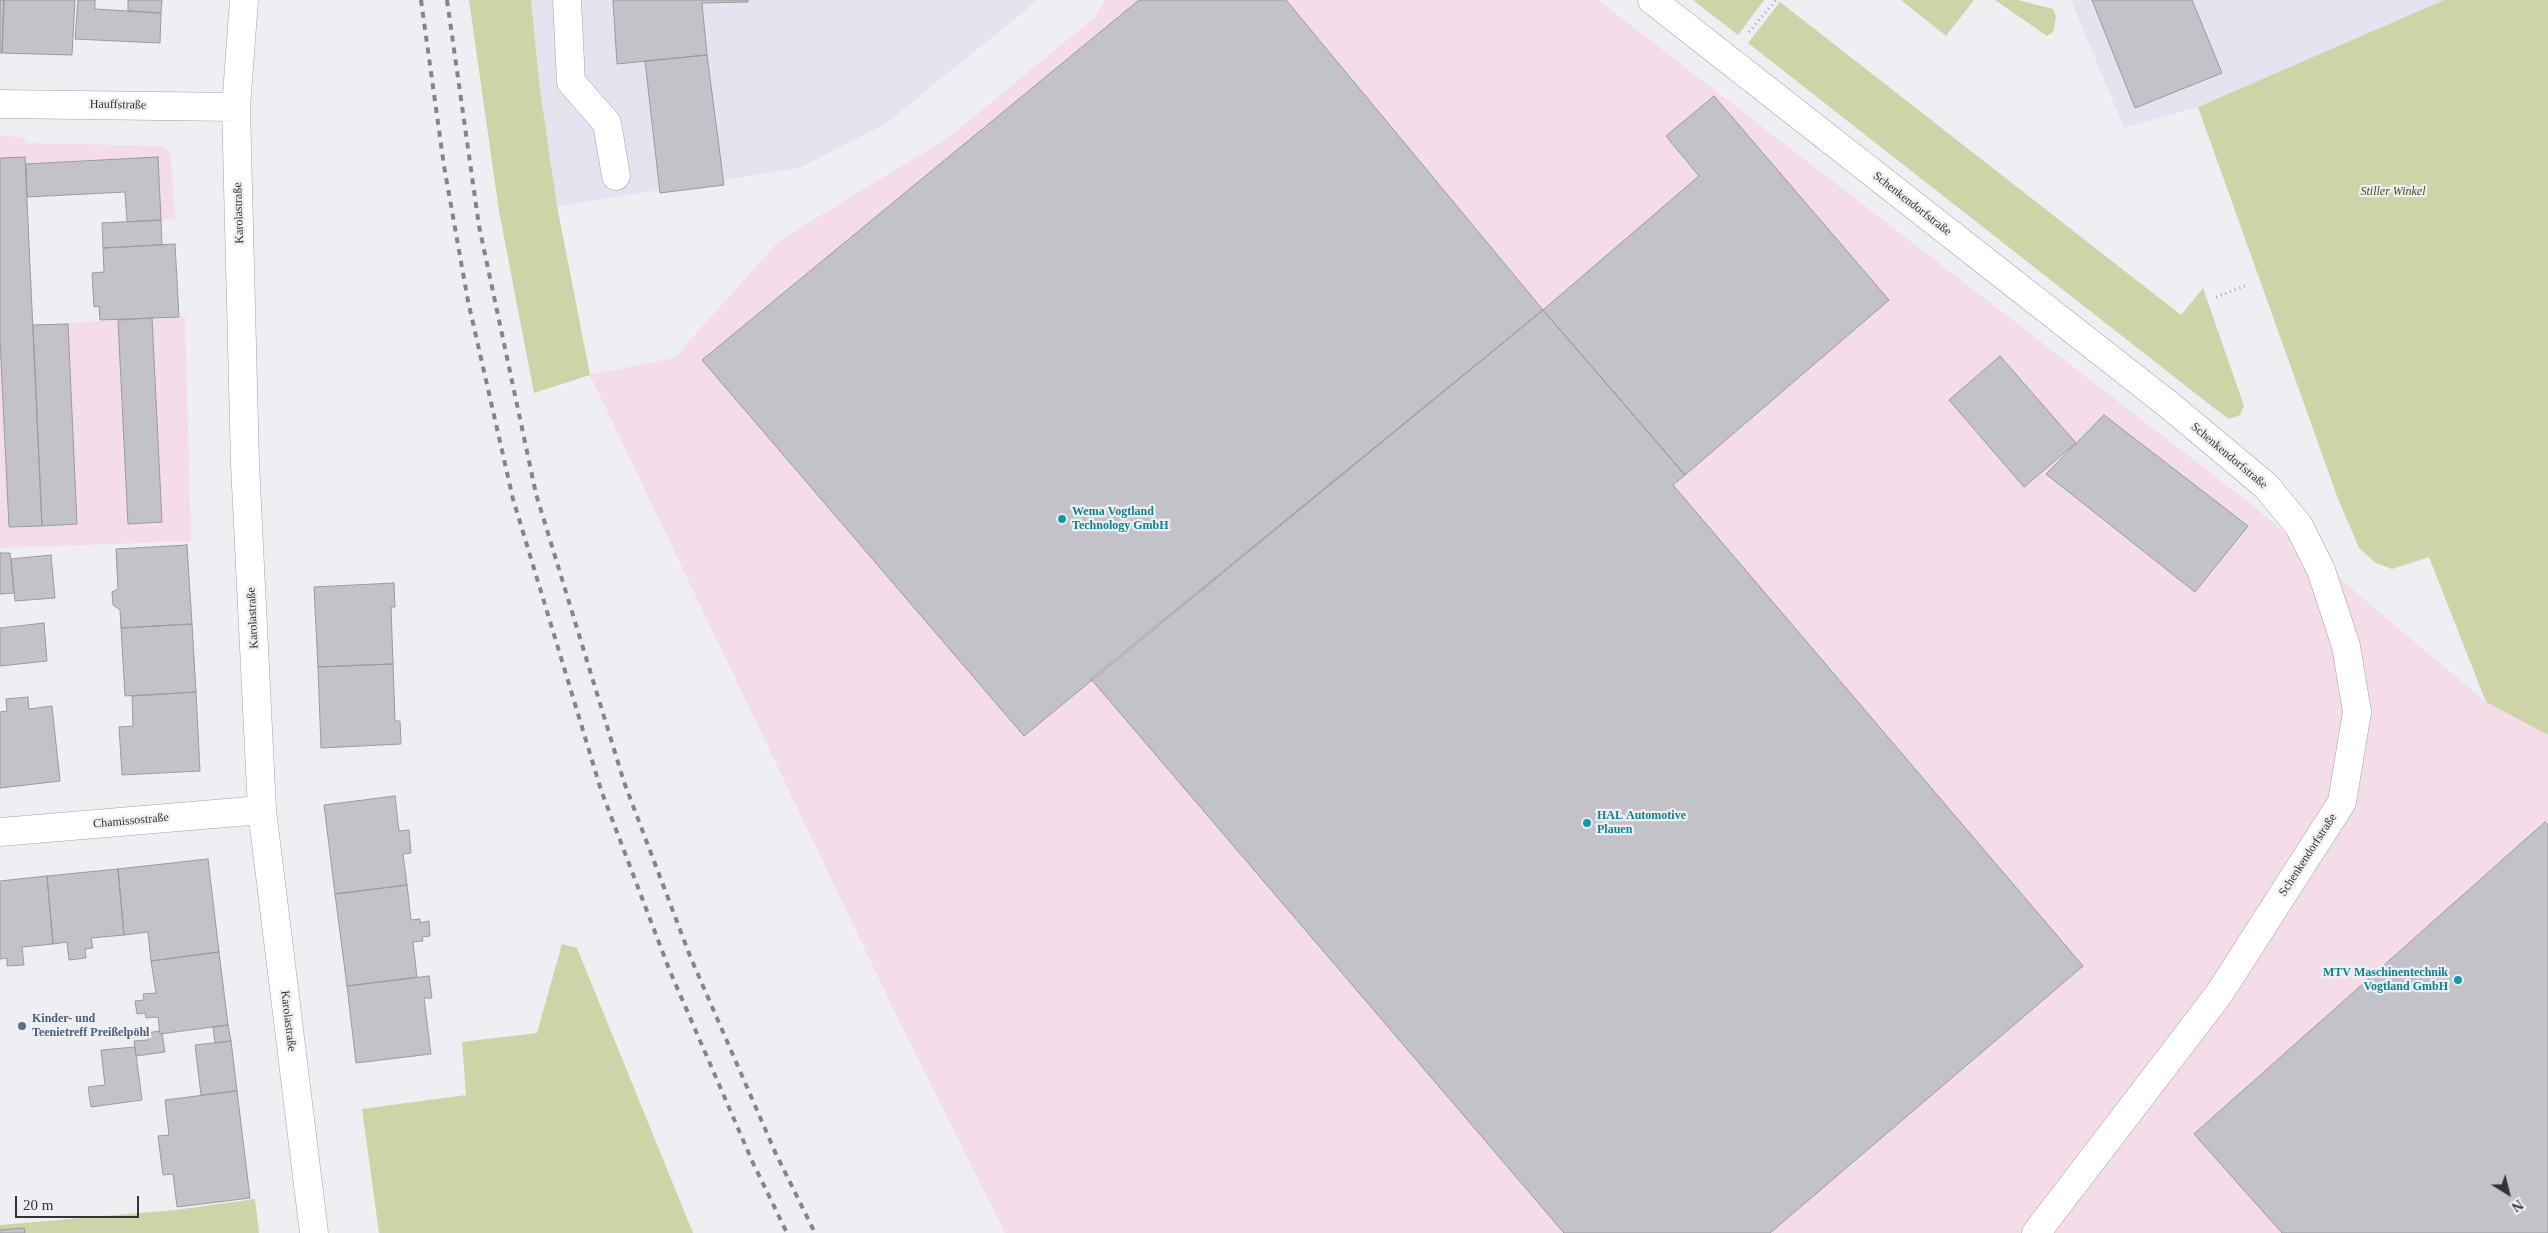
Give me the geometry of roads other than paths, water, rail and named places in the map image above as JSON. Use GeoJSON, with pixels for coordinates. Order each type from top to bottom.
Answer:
{"type":"FeatureCollection","features":[{"type":"Feature","properties":{"kind":"street","name":"Karolastraße"},"geometry":{"type":"LineString","coordinates":[[244,0],[236,107],[245,464],[262,810],[314,1233]]}},
{"type":"Feature","properties":{"kind":"street"},"geometry":{"type":"LineString","coordinates":[[567,0],[571,82],[607,123],[616,176]]}},
{"type":"Feature","properties":{"kind":"street","name":"Schenkendorfstraße"},"geometry":{"type":"LineString","coordinates":[[1652,0],[2154,393],[2266,486],[2299,526],[2321,570],[2346,646],[2357,712],[2342,802],[2219,994],[2036,1233]]}},
{"type":"Feature","properties":{"kind":"street","name":"Hauffstraße"},"geometry":{"type":"LineString","coordinates":[[0,104],[236,107]]}},
{"type":"Feature","properties":{"kind":"street","name":"Chamissostraße"},"geometry":{"type":"LineString","coordinates":[[0,832],[262,810]]}},
{"type":"Feature","properties":{"kind":"railway"},"geometry":{"type":"LineString","coordinates":[[421,0],[444,166],[468,301],[513,499],[601,790],[669,969],[753,1163],[787,1233]]}},
{"type":"Feature","properties":{"kind":"railway"},"geometry":{"type":"LineString","coordinates":[[447,0],[479,226],[536,494],[624,782],[690,956],[776,1154],[815,1233]]}},
{"type":"Feature","properties":{"kind":"place","name":"Wema Vogtland Technology GmbH"},"geometry":{"type":"Point","coordinates":[1062,519]}},
{"type":"Feature","properties":{"kind":"place","name":"HAL Automotive Plauen"},"geometry":{"type":"Point","coordinates":[1587,823]}},
{"type":"Feature","properties":{"kind":"place","name":"MTV Maschinentechnik Vogtland GmbH"},"geometry":{"type":"Point","coordinates":[2458,980]}},
{"type":"Feature","properties":{"kind":"place","name":"Kinder- und Teenietreff Preißelpöhl"},"geometry":{"type":"Point","coordinates":[22,1026]}},
{"type":"Feature","properties":{"kind":"park label","name":"Stiller Winkel"},"geometry":{"type":"Point","coordinates":[2393,192]}}]}
